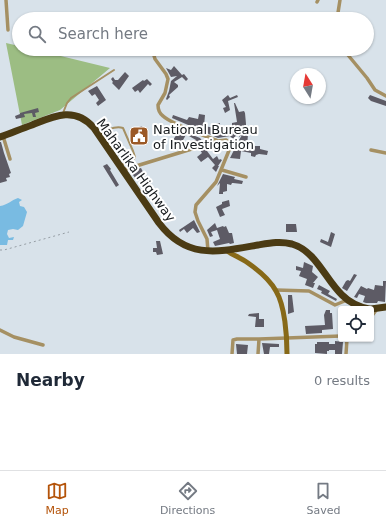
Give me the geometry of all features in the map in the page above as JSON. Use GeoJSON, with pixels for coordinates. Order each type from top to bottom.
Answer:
{"type":"FeatureCollection","features":[{"type":"Feature","properties":{"kind":"highway","name":"Maharlika Highway"},"geometry":{"type":"LineString","coordinates":[[62,114],[78,117],[89,123],[159,223],[169,235],[185,246],[208,252],[227,251],[280,242],[294,245],[301,248],[309,255],[347,300],[361,306]]}},
{"type":"Feature","properties":{"kind":"highway"},"geometry":{"type":"LineString","coordinates":[[1,136],[50,117],[62,114]]}},
{"type":"Feature","properties":{"kind":"highway"},"geometry":{"type":"LineString","coordinates":[[374,309],[386,307]]}},
{"type":"Feature","properties":{"kind":"street"},"geometry":{"type":"LineString","coordinates":[[6,0],[8,30]]}},
{"type":"Feature","properties":{"kind":"street"},"geometry":{"type":"LineString","coordinates":[[338,12],[340,0]]}},
{"type":"Feature","properties":{"kind":"street"},"geometry":{"type":"LineString","coordinates":[[155,56],[168,79],[165,93],[158,105],[159,112],[163,117],[171,122],[218,141]]}},
{"type":"Feature","properties":{"kind":"street"},"geometry":{"type":"LineString","coordinates":[[349,56],[375,90],[386,96]]}},
{"type":"Feature","properties":{"kind":"street"},"geometry":{"type":"LineString","coordinates":[[1,136],[10,159]]}},
{"type":"Feature","properties":{"kind":"street"},"geometry":{"type":"LineString","coordinates":[[121,167],[218,141],[226,140],[230,143],[231,145],[222,170],[210,190],[196,205],[195,212],[207,239],[208,252]]}},
{"type":"Feature","properties":{"kind":"street"},"geometry":{"type":"LineString","coordinates":[[371,150],[386,152]]}},
{"type":"Feature","properties":{"kind":"street"},"geometry":{"type":"LineString","coordinates":[[222,170],[246,176]]}},
{"type":"Feature","properties":{"kind":"street"},"geometry":{"type":"LineString","coordinates":[[227,251],[247,262],[256,269],[276,290],[281,302],[287,354]]}},
{"type":"Feature","properties":{"kind":"street"},"geometry":{"type":"LineString","coordinates":[[276,290],[310,291],[335,305],[347,300]]}},
{"type":"Feature","properties":{"kind":"street"},"geometry":{"type":"LineString","coordinates":[[0,330],[14,337],[43,345]]}},
{"type":"Feature","properties":{"kind":"street"},"geometry":{"type":"LineString","coordinates":[[232,354],[233,342],[235,339],[338,336]]}},
{"type":"Feature","properties":{"kind":"street"},"geometry":{"type":"LineString","coordinates":[[258,354],[259,339]]}},
{"type":"Feature","properties":{"kind":"street"},"geometry":{"type":"LineString","coordinates":[[346,354],[347,342]]}},
{"type":"Feature","properties":{"kind":"lane"},"geometry":{"type":"LineString","coordinates":[[62,114],[71,98],[114,70]]}},
{"type":"Feature","properties":{"kind":"lane"},"geometry":{"type":"LineString","coordinates":[[98,134],[114,127],[123,128],[135,157],[121,167]]}},
{"type":"Feature","properties":{"kind":"path"},"geometry":{"type":"LineString","coordinates":[[0,250],[69,232]]}},
{"type":"Feature","properties":{"kind":"green space"},"geometry":{"type":"Polygon","coordinates":[[[6,43],[12,44],[12,56],[61,56],[110,68],[60,110],[22,125],[6,43]]]}},
{"type":"Feature","properties":{"kind":"water"},"geometry":{"type":"Polygon","coordinates":[[[18,198],[22,200],[19,202],[20,206],[24,207],[27,212],[23,226],[18,230],[8,230],[7,234],[9,238],[14,237],[13,240],[8,240],[7,245],[0,245],[0,206],[18,198]]]}},
{"type":"Feature","properties":{"kind":"building"},"geometry":{"type":"Polygon","coordinates":[[[174,66],[188,79],[186,81],[182,77],[174,82],[178,85],[178,87],[169,95],[170,97],[167,100],[171,81],[177,76],[171,77],[166,68],[171,70],[174,66]]]}},
{"type":"Feature","properties":{"kind":"building"},"geometry":{"type":"Polygon","coordinates":[[[125,72],[129,76],[119,90],[112,83],[113,82],[111,79],[113,77],[115,80],[118,80],[125,72]]]}},
{"type":"Feature","properties":{"kind":"building"},"geometry":{"type":"Polygon","coordinates":[[[147,79],[152,84],[150,86],[148,84],[140,93],[138,90],[135,92],[132,88],[143,80],[144,81],[147,79]]]}},
{"type":"Feature","properties":{"kind":"building"},"geometry":{"type":"Polygon","coordinates":[[[97,86],[106,100],[98,106],[96,103],[99,100],[95,94],[92,96],[88,91],[97,86]]]}},
{"type":"Feature","properties":{"kind":"building"},"geometry":{"type":"Polygon","coordinates":[[[228,95],[230,98],[237,95],[238,97],[228,101],[230,110],[225,113],[223,108],[226,107],[222,100],[228,95]]]}},
{"type":"Feature","properties":{"kind":"building"},"geometry":{"type":"Polygon","coordinates":[[[370,95],[386,101],[386,106],[371,101],[368,98],[370,95]]]}},
{"type":"Feature","properties":{"kind":"building"},"geometry":{"type":"Polygon","coordinates":[[[234,103],[239,112],[244,111],[245,113],[248,135],[247,145],[253,144],[255,146],[260,146],[260,149],[268,151],[267,155],[259,154],[255,157],[251,156],[251,153],[241,151],[240,159],[230,158],[237,144],[239,145],[239,140],[242,135],[239,137],[240,131],[233,139],[230,136],[218,138],[172,118],[173,115],[187,120],[189,117],[198,119],[199,114],[205,115],[204,126],[215,128],[216,123],[220,123],[219,129],[225,129],[232,127],[232,123],[237,122],[234,103]]]}},
{"type":"Feature","properties":{"kind":"building"},"geometry":{"type":"Polygon","coordinates":[[[38,108],[39,112],[35,113],[36,117],[33,117],[32,113],[24,114],[25,117],[16,119],[15,116],[20,113],[38,108]]]}},
{"type":"Feature","properties":{"kind":"building"},"geometry":{"type":"Polygon","coordinates":[[[142,126],[148,142],[139,145],[133,129],[142,126]]]}},
{"type":"Feature","properties":{"kind":"building"},"geometry":{"type":"Polygon","coordinates":[[[174,126],[187,133],[183,140],[185,144],[196,140],[189,136],[190,134],[200,138],[203,142],[181,149],[179,146],[174,147],[173,145],[176,143],[173,140],[179,131],[174,126]]]}},
{"type":"Feature","properties":{"kind":"building"},"geometry":{"type":"Polygon","coordinates":[[[0,142],[11,173],[9,174],[10,177],[6,178],[7,181],[0,183],[0,142]]]}},
{"type":"Feature","properties":{"kind":"building"},"geometry":{"type":"Polygon","coordinates":[[[214,145],[207,151],[213,159],[217,156],[219,160],[222,160],[216,172],[212,168],[215,165],[208,157],[201,162],[197,157],[202,153],[200,150],[214,145]]]}},
{"type":"Feature","properties":{"kind":"building"},"geometry":{"type":"Polygon","coordinates":[[[107,164],[119,185],[116,187],[103,166],[107,164]]]}},
{"type":"Feature","properties":{"kind":"building"},"geometry":{"type":"Polygon","coordinates":[[[141,168],[145,176],[136,179],[130,171],[141,168]]]}},
{"type":"Feature","properties":{"kind":"building"},"geometry":{"type":"Polygon","coordinates":[[[223,174],[243,181],[242,184],[227,184],[227,191],[223,192],[223,194],[219,194],[220,183],[217,186],[223,174]]]}},
{"type":"Feature","properties":{"kind":"building"},"geometry":{"type":"Polygon","coordinates":[[[229,200],[230,206],[222,209],[225,215],[220,217],[216,207],[222,204],[222,202],[229,200]]]}},
{"type":"Feature","properties":{"kind":"building"},"geometry":{"type":"Polygon","coordinates":[[[194,220],[200,232],[197,233],[193,228],[187,233],[184,229],[180,232],[179,230],[194,220]]]}},
{"type":"Feature","properties":{"kind":"building"},"geometry":{"type":"Polygon","coordinates":[[[215,223],[217,228],[226,226],[229,233],[232,233],[234,243],[215,246],[213,242],[220,239],[217,230],[211,232],[213,236],[210,237],[207,230],[215,223]]]}},
{"type":"Feature","properties":{"kind":"building"},"geometry":{"type":"Polygon","coordinates":[[[286,224],[296,224],[297,232],[286,232],[286,224]]]}},
{"type":"Feature","properties":{"kind":"building"},"geometry":{"type":"Polygon","coordinates":[[[331,232],[335,234],[331,247],[320,242],[321,239],[328,242],[331,232]]]}},
{"type":"Feature","properties":{"kind":"building"},"geometry":{"type":"Polygon","coordinates":[[[156,241],[160,241],[163,254],[157,255],[156,252],[153,252],[153,248],[157,248],[156,241]]]}},
{"type":"Feature","properties":{"kind":"building"},"geometry":{"type":"Polygon","coordinates":[[[304,262],[313,266],[312,272],[318,277],[313,283],[315,283],[313,288],[305,285],[307,279],[299,276],[301,271],[296,270],[296,266],[303,268],[304,262]]]}},
{"type":"Feature","properties":{"kind":"building"},"geometry":{"type":"Polygon","coordinates":[[[354,274],[357,275],[347,291],[342,288],[346,281],[350,281],[354,274]]]}},
{"type":"Feature","properties":{"kind":"building"},"geometry":{"type":"Polygon","coordinates":[[[383,281],[386,281],[385,302],[378,301],[377,303],[366,303],[363,302],[365,296],[359,294],[357,298],[354,297],[361,286],[374,290],[375,285],[383,286],[383,281]]]}},
{"type":"Feature","properties":{"kind":"building"},"geometry":{"type":"Polygon","coordinates":[[[319,285],[330,291],[328,294],[337,299],[336,301],[321,293],[322,291],[317,289],[319,285]]]}},
{"type":"Feature","properties":{"kind":"building"},"geometry":{"type":"Polygon","coordinates":[[[288,295],[292,295],[294,312],[288,314],[288,295]]]}},
{"type":"Feature","properties":{"kind":"building"},"geometry":{"type":"Polygon","coordinates":[[[326,310],[330,310],[330,313],[332,313],[333,329],[322,330],[322,333],[306,334],[305,326],[325,325],[324,315],[326,310]]]}},
{"type":"Feature","properties":{"kind":"building"},"geometry":{"type":"Polygon","coordinates":[[[259,313],[259,319],[264,319],[264,327],[255,327],[256,317],[248,316],[249,314],[259,313]]]}},
{"type":"Feature","properties":{"kind":"building"},"geometry":{"type":"Polygon","coordinates":[[[335,341],[343,342],[342,354],[335,354],[335,350],[327,351],[327,354],[315,353],[315,344],[317,344],[317,342],[329,342],[329,344],[335,344],[335,341]]]}},
{"type":"Feature","properties":{"kind":"building"},"geometry":{"type":"Polygon","coordinates":[[[262,343],[279,344],[279,347],[270,347],[269,354],[264,354],[262,343]]]}},
{"type":"Feature","properties":{"kind":"building"},"geometry":{"type":"Polygon","coordinates":[[[236,344],[248,345],[247,354],[237,354],[236,344]]]}},
{"type":"Feature","properties":{"kind":"place","name":"National Bureau of Investigation"},"geometry":{"type":"Point","coordinates":[139,136]}}]}
